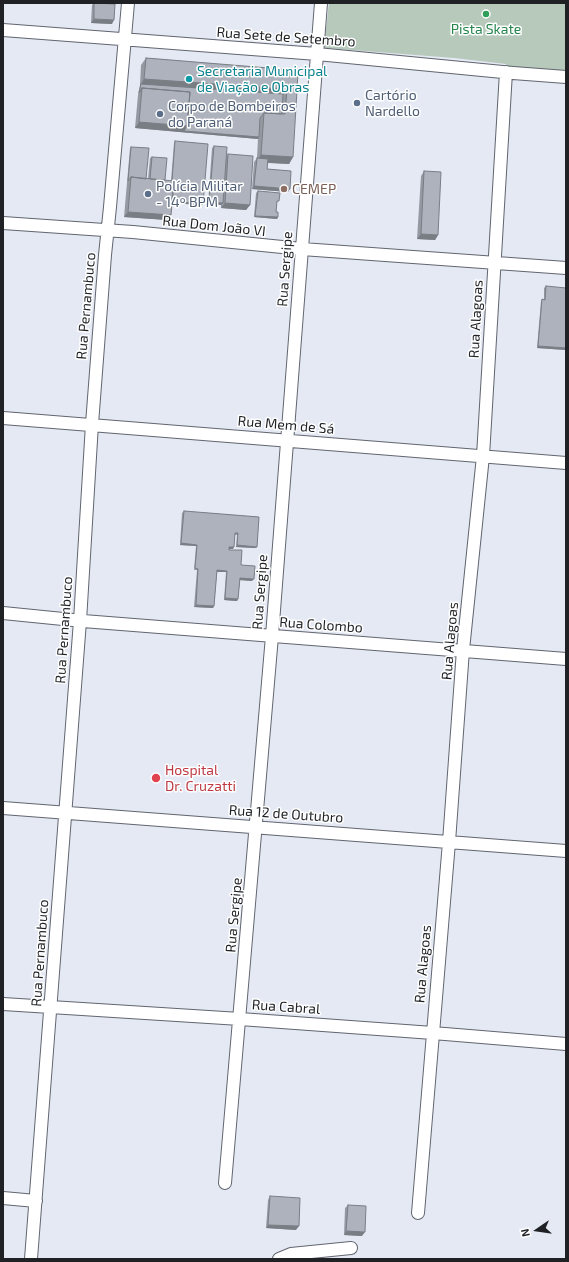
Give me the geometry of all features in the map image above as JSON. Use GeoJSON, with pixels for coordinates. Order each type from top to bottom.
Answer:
{"type":"FeatureCollection","features":[{"type":"Feature","properties":{"kind":"street","name":"Rua Pernambuco"},"geometry":{"type":"LineString","coordinates":[[31,1259],[66,812],[105,255],[126,40],[128,3]]}},
{"type":"Feature","properties":{"kind":"street","name":"Rua Sergipe"},"geometry":{"type":"LineString","coordinates":[[226,1183],[272,636],[321,3]]}},
{"type":"Feature","properties":{"kind":"street","name":"Rua Sete de Setembro"},"geometry":{"type":"LineString","coordinates":[[3,30],[317,54],[566,77]]}},
{"type":"Feature","properties":{"kind":"street","name":"Rua Alagoas"},"geometry":{"type":"LineString","coordinates":[[418,1213],[449,842],[463,650],[483,456],[506,72]]}},
{"type":"Feature","properties":{"kind":"street","name":"Rua Dom João VI"},"geometry":{"type":"LineString","coordinates":[[3,223],[302,249],[566,268]]}},
{"type":"Feature","properties":{"kind":"street","name":"Rua Mem de Sá"},"geometry":{"type":"LineString","coordinates":[[3,418],[566,462]]}},
{"type":"Feature","properties":{"kind":"street","name":"Rua Colombo"},"geometry":{"type":"LineString","coordinates":[[3,613],[80,621],[566,659]]}},
{"type":"Feature","properties":{"kind":"street","name":"Rua 12 de Outubro"},"geometry":{"type":"LineString","coordinates":[[3,808],[566,851]]}},
{"type":"Feature","properties":{"kind":"street","name":"Rua Cabral"},"geometry":{"type":"LineString","coordinates":[[3,1004],[240,1018],[566,1044]]}},
{"type":"Feature","properties":{"kind":"street"},"geometry":{"type":"LineString","coordinates":[[3,1198],[36,1201]]}},
{"type":"Feature","properties":{"kind":"street"},"geometry":{"type":"LineString","coordinates":[[279,1259],[292,1254],[351,1248]]}},
{"type":"Feature","properties":{"kind":"green space"},"geometry":{"type":"Polygon","coordinates":[[[329,3],[566,3],[566,72],[506,67],[506,64],[454,58],[326,48],[324,47],[329,3]]]}},
{"type":"Feature","properties":{"kind":"building"},"geometry":{"type":"Polygon","coordinates":[[[94,3],[115,4],[114,20],[94,19],[94,3]]]}},
{"type":"Feature","properties":{"kind":"building"},"geometry":{"type":"Polygon","coordinates":[[[146,58],[293,70],[298,73],[293,157],[261,155],[264,113],[285,114],[287,89],[144,79],[146,58]]]}},
{"type":"Feature","properties":{"kind":"building"},"geometry":{"type":"Polygon","coordinates":[[[141,84],[283,94],[282,114],[264,113],[260,118],[259,137],[184,131],[187,126],[190,92],[142,88],[139,93],[141,84]]]}},
{"type":"Feature","properties":{"kind":"building","name":"Corpo de Bombeiros do Paraná"},"geometry":{"type":"Polygon","coordinates":[[[142,88],[190,92],[187,126],[139,122],[142,88]]]}},
{"type":"Feature","properties":{"kind":"building"},"geometry":{"type":"Polygon","coordinates":[[[175,141],[208,144],[203,204],[172,201],[175,141]]]}},
{"type":"Feature","properties":{"kind":"building"},"geometry":{"type":"Polygon","coordinates":[[[214,146],[227,147],[223,203],[209,202],[214,146]]]}},
{"type":"Feature","properties":{"kind":"building"},"geometry":{"type":"Polygon","coordinates":[[[131,147],[149,148],[146,179],[131,177],[128,181],[131,147]]]}},
{"type":"Feature","properties":{"kind":"building"},"geometry":{"type":"Polygon","coordinates":[[[228,154],[253,156],[250,205],[225,203],[228,154]]]}},
{"type":"Feature","properties":{"kind":"building"},"geometry":{"type":"Polygon","coordinates":[[[152,157],[167,158],[165,180],[150,179],[152,157]]]}},
{"type":"Feature","properties":{"kind":"building"},"geometry":{"type":"Polygon","coordinates":[[[257,158],[268,159],[267,169],[291,171],[290,189],[254,186],[257,158]]]}},
{"type":"Feature","properties":{"kind":"building"},"geometry":{"type":"Polygon","coordinates":[[[424,171],[441,172],[438,235],[421,234],[424,171]]]}},
{"type":"Feature","properties":{"kind":"building","name":"Polícia Militar - 14º BPM"},"geometry":{"type":"Polygon","coordinates":[[[131,177],[174,181],[171,215],[128,212],[131,177]]]}},
{"type":"Feature","properties":{"kind":"building"},"geometry":{"type":"Polygon","coordinates":[[[258,191],[280,193],[279,201],[277,201],[276,212],[278,212],[278,217],[255,216],[258,191]]]}},
{"type":"Feature","properties":{"kind":"building"},"geometry":{"type":"Polygon","coordinates":[[[546,286],[566,288],[566,348],[538,346],[542,299],[545,300],[546,286]]]}},
{"type":"Feature","properties":{"kind":"building"},"geometry":{"type":"Polygon","coordinates":[[[184,511],[259,517],[257,547],[237,545],[238,533],[235,533],[234,547],[229,547],[229,550],[242,550],[241,565],[255,566],[254,579],[240,578],[238,599],[225,598],[227,571],[217,570],[214,606],[196,605],[198,569],[195,568],[197,545],[181,543],[184,511]]]}},
{"type":"Feature","properties":{"kind":"building"},"geometry":{"type":"Polygon","coordinates":[[[270,1196],[300,1198],[299,1226],[268,1225],[270,1196]]]}},
{"type":"Feature","properties":{"kind":"building"},"geometry":{"type":"Polygon","coordinates":[[[348,1205],[366,1206],[365,1232],[346,1231],[348,1205]]]}},
{"type":"Feature","properties":{"kind":"place","name":"Pista Skate"},"geometry":{"type":"Point","coordinates":[486,14]}},
{"type":"Feature","properties":{"kind":"place","name":"Secretaria Municipal de Viação e Obras"},"geometry":{"type":"Point","coordinates":[189,79]}},
{"type":"Feature","properties":{"kind":"place","name":"Cartório Nardello"},"geometry":{"type":"Point","coordinates":[357,103]}},
{"type":"Feature","properties":{"kind":"place","name":"Corpo de Bombeiros do Paraná"},"geometry":{"type":"Point","coordinates":[160,114]}},
{"type":"Feature","properties":{"kind":"place","name":"CEMEP"},"geometry":{"type":"Point","coordinates":[284,189]}},
{"type":"Feature","properties":{"kind":"place","name":"Polícia Militar - 14º BPM"},"geometry":{"type":"Point","coordinates":[148,194]}},
{"type":"Feature","properties":{"kind":"place","name":"Hospital Dr. Cruzatti"},"geometry":{"type":"Point","coordinates":[156,778]}}]}
